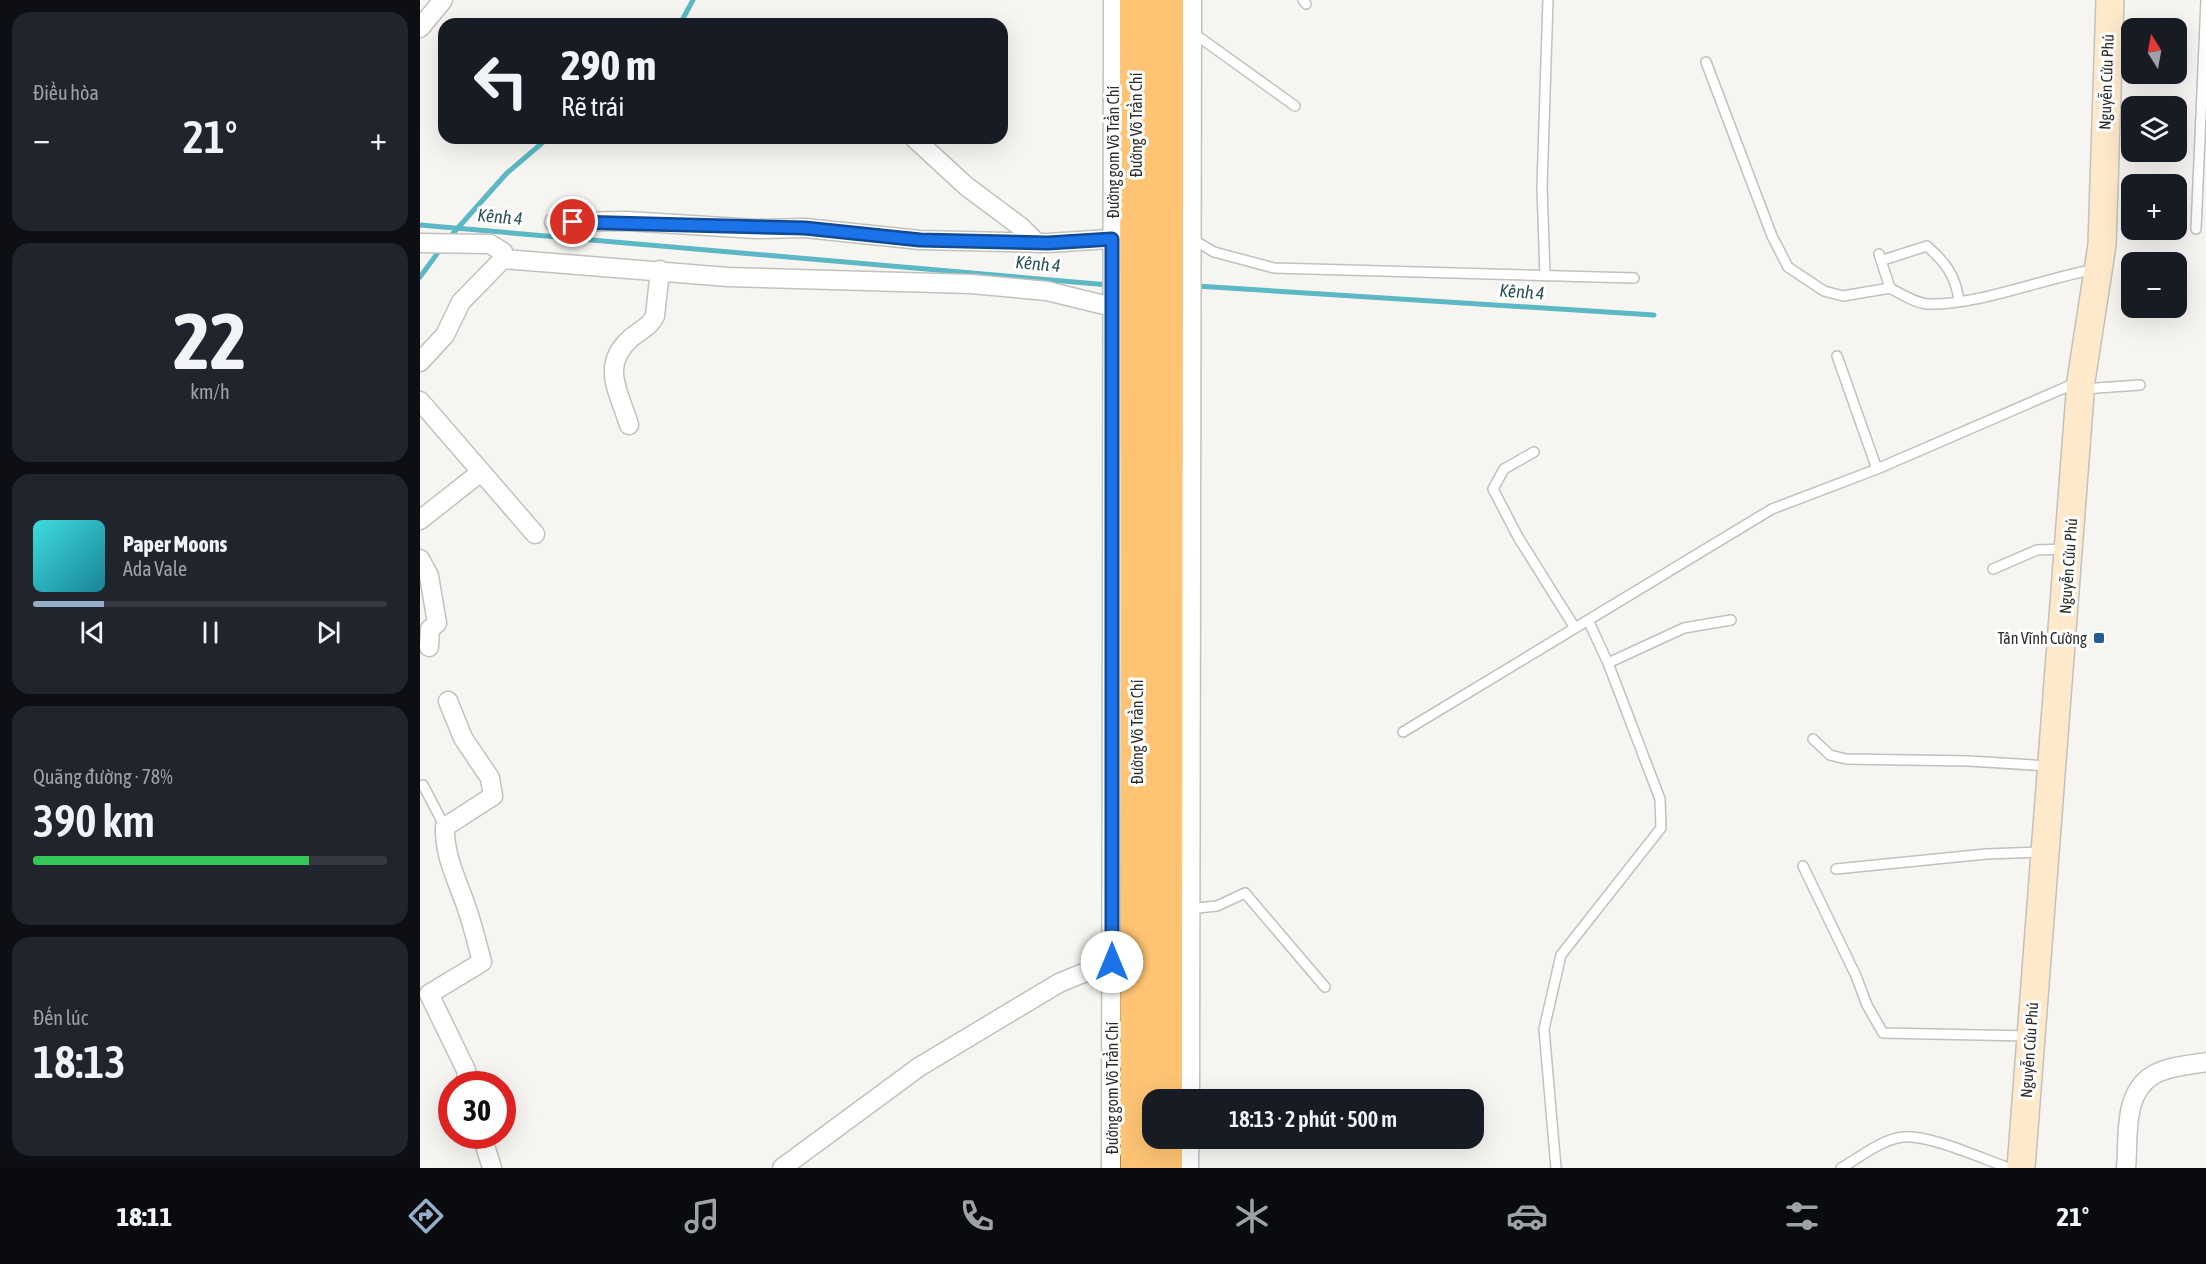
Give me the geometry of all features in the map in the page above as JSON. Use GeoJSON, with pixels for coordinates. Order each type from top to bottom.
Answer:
{"type":"FeatureCollection","features":[{"type":"Feature","properties":{"kind":"highway","name":"Đường Võ Trần Chí"},"geometry":{"type":"LineString","coordinates":[[1136,0],[1168,326],[1177,909],[1167,1089]]}},
{"type":"Feature","properties":{"kind":"highway","name":"Đường Võ Trần Chí"},"geometry":{"type":"LineString","coordinates":[[1137,1168],[1125,956],[1128,305],[1158,237],[1167,0]]}},
{"type":"Feature","properties":{"kind":"highway"},"geometry":{"type":"LineString","coordinates":[[1166,1149],[1166,1168]]}},
{"type":"Feature","properties":{"kind":"main road","name":"Nguyễn Cửu Phú"},"geometry":{"type":"LineString","coordinates":[[2021,1168],[2080,385],[2099,269],[2110,0]]}},
{"type":"Feature","properties":{"kind":"street"},"geometry":{"type":"LineString","coordinates":[[420,28],[443,0]]}},
{"type":"Feature","properties":{"kind":"street","name":"Đường gom Võ Trần Chí"},"geometry":{"type":"LineString","coordinates":[[1113,0],[1158,237],[1177,909],[1189,1089]]}},
{"type":"Feature","properties":{"kind":"street","name":"Đường gom Võ Trần Chí"},"geometry":{"type":"LineString","coordinates":[[1158,237],[1192,32],[1192,0]]}},
{"type":"Feature","properties":{"kind":"street"},"geometry":{"type":"LineString","coordinates":[[920,144],[966,186],[1021,227],[1037,243]]}},
{"type":"Feature","properties":{"kind":"street"},"geometry":{"type":"LineString","coordinates":[[554,222],[627,221],[756,229],[805,228],[884,238],[1037,243],[1158,237]]}},
{"type":"Feature","properties":{"kind":"street"},"geometry":{"type":"LineString","coordinates":[[420,362],[445,335],[461,302],[503,259],[503,252],[490,244],[421,244]]}},
{"type":"Feature","properties":{"kind":"street"},"geometry":{"type":"LineString","coordinates":[[503,259],[728,277],[909,281],[993,286],[1047,291],[1128,305]]}},
{"type":"Feature","properties":{"kind":"street"},"geometry":{"type":"LineString","coordinates":[[629,425],[613,381],[614,364],[618,350],[655,316],[660,270]]}},
{"type":"Feature","properties":{"kind":"street"},"geometry":{"type":"LineString","coordinates":[[420,401],[534,534]]}},
{"type":"Feature","properties":{"kind":"street"},"geometry":{"type":"LineString","coordinates":[[420,520],[481,472]]}},
{"type":"Feature","properties":{"kind":"street"},"geometry":{"type":"LineString","coordinates":[[420,559],[429,576],[437,623],[430,629],[429,647]]}},
{"type":"Feature","properties":{"kind":"street"},"geometry":{"type":"LineString","coordinates":[[448,701],[463,738],[490,778],[493,796],[445,827],[445,841],[453,874],[466,905],[482,962],[429,994],[466,1071]]}},
{"type":"Feature","properties":{"kind":"street"},"geometry":{"type":"LineString","coordinates":[[782,1168],[919,1067],[1059,983],[1125,956]]}},
{"type":"Feature","properties":{"kind":"street","name":"Đường gom Võ Trần Chí"},"geometry":{"type":"LineString","coordinates":[[1112,1168],[1125,956]]}},
{"type":"Feature","properties":{"kind":"street"},"geometry":{"type":"LineString","coordinates":[[2126,1168],[2127,1120],[2141,1084],[2157,1073],[2206,1062]]}},
{"type":"Feature","properties":{"kind":"street"},"geometry":{"type":"LineString","coordinates":[[486,1149],[492,1168]]}},
{"type":"Feature","properties":{"kind":"street"},"geometry":{"type":"LineString","coordinates":[[1189,1168],[1190,1149]]}},
{"type":"Feature","properties":{"kind":"lane"},"geometry":{"type":"LineString","coordinates":[[1545,276],[1542,187],[1548,0]]}},
{"type":"Feature","properties":{"kind":"lane"},"geometry":{"type":"LineString","coordinates":[[2196,229],[2206,0]]}},
{"type":"Feature","properties":{"kind":"lane"},"geometry":{"type":"LineString","coordinates":[[1192,32],[1295,106]]}},
{"type":"Feature","properties":{"kind":"lane"},"geometry":{"type":"LineString","coordinates":[[1706,62],[1772,236],[1788,267],[1824,291],[1843,296],[1890,288],[1927,304],[1959,300],[2099,269]]}},
{"type":"Feature","properties":{"kind":"lane"},"geometry":{"type":"LineString","coordinates":[[1158,237],[1274,268],[1634,278]]}},
{"type":"Feature","properties":{"kind":"lane"},"geometry":{"type":"LineString","coordinates":[[1890,288],[1881,257],[1927,246],[1940,257],[1956,280],[1959,300]]}},
{"type":"Feature","properties":{"kind":"lane"},"geometry":{"type":"LineString","coordinates":[[1837,356],[1877,469]]}},
{"type":"Feature","properties":{"kind":"lane"},"geometry":{"type":"LineString","coordinates":[[1403,732],[1541,651],[1575,627],[1772,509],[1877,469],[2080,385],[2140,385]]}},
{"type":"Feature","properties":{"kind":"lane"},"geometry":{"type":"LineString","coordinates":[[1534,452],[1504,469],[1493,489],[1518,537],[1575,627]]}},
{"type":"Feature","properties":{"kind":"lane"},"geometry":{"type":"LineString","coordinates":[[1992,569],[2037,550],[2069,549]]}},
{"type":"Feature","properties":{"kind":"lane"},"geometry":{"type":"LineString","coordinates":[[1556,1168],[1544,1029],[1561,955],[1661,828],[1660,799],[1608,663],[1588,620]]}},
{"type":"Feature","properties":{"kind":"lane"},"geometry":{"type":"LineString","coordinates":[[1608,663],[1684,628],[1731,620]]}},
{"type":"Feature","properties":{"kind":"lane"},"geometry":{"type":"LineString","coordinates":[[1813,739],[1830,755],[1846,759],[1969,761],[2052,767]]}},
{"type":"Feature","properties":{"kind":"lane"},"geometry":{"type":"LineString","coordinates":[[423,786],[445,827]]}},
{"type":"Feature","properties":{"kind":"lane"},"geometry":{"type":"LineString","coordinates":[[1836,869],[1986,854],[2045,852]]}},
{"type":"Feature","properties":{"kind":"lane"},"geometry":{"type":"LineString","coordinates":[[1803,866],[1867,1005],[1883,1033],[2030,1036]]}},
{"type":"Feature","properties":{"kind":"lane"},"geometry":{"type":"LineString","coordinates":[[1177,909],[1218,906],[1245,893],[1325,987]]}},
{"type":"Feature","properties":{"kind":"lane"},"geometry":{"type":"LineString","coordinates":[[1841,1168],[1880,1146],[1904,1136],[1934,1141],[2009,1168]]}},
{"type":"Feature","properties":{"kind":"waterway"},"geometry":{"type":"LineString","coordinates":[[683,18],[693,0]]}},
{"type":"Feature","properties":{"kind":"waterway"},"geometry":{"type":"LineString","coordinates":[[448,239],[506,174],[541,144]]}},
{"type":"Feature","properties":{"kind":"waterway","name":"Kênh 4"},"geometry":{"type":"LineString","coordinates":[[420,225],[1109,285]]}},
{"type":"Feature","properties":{"kind":"waterway"},"geometry":{"type":"LineString","coordinates":[[420,277],[442,247]]}},
{"type":"Feature","properties":{"kind":"waterway","name":"Kênh 4"},"geometry":{"type":"LineString","coordinates":[[1196,286],[1654,315]]}},
{"type":"Feature","properties":{"kind":"place","name":"Tân Vĩnh Cường"},"geometry":{"type":"Point","coordinates":[2099,638]}},
{"type":"Feature","properties":{"kind":"route"},"geometry":{"type":"LineString","coordinates":[[573,222],[627,221],[756,229],[805,228],[920,240],[1048,243],[1112,239],[1112,962]]}}]}
